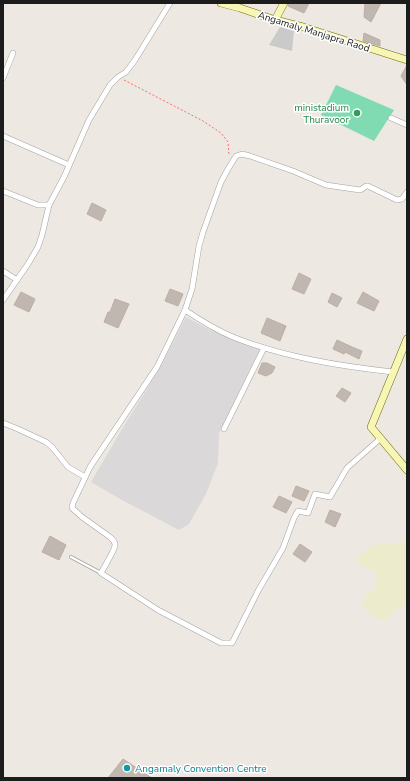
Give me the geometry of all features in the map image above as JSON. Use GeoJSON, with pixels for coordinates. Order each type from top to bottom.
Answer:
{"type":"FeatureCollection","features":[{"type":"Feature","properties":{"kind":"main road","name":"Angamaly Manjapra Raod"},"geometry":{"type":"LineString","coordinates":[[221,3],[407,60]]}},
{"type":"Feature","properties":{"kind":"main road"},"geometry":{"type":"LineString","coordinates":[[275,20],[284,3]]}},
{"type":"Feature","properties":{"kind":"main road"},"geometry":{"type":"LineString","coordinates":[[407,339],[371,427],[407,470]]}},
{"type":"Feature","properties":{"kind":"street"},"geometry":{"type":"LineString","coordinates":[[3,300],[38,247],[49,205],[64,177],[86,126],[110,85],[131,66],[170,3]]}},
{"type":"Feature","properties":{"kind":"street"},"geometry":{"type":"LineString","coordinates":[[3,78],[13,53]]}},
{"type":"Feature","properties":{"kind":"street"},"geometry":{"type":"LineString","coordinates":[[391,118],[407,125]]}},
{"type":"Feature","properties":{"kind":"street"},"geometry":{"type":"LineString","coordinates":[[3,136],[69,165]]}},
{"type":"Feature","properties":{"kind":"street"},"geometry":{"type":"LineString","coordinates":[[381,438],[347,468],[330,497],[315,494],[308,513],[298,511],[283,548],[258,591],[232,643],[221,643],[158,610],[101,573],[115,548],[114,541],[72,508],[90,467],[157,367],[185,310],[192,289],[199,246],[204,228],[221,182],[238,155],[242,154],[269,162],[326,185],[360,190],[366,186],[397,200],[402,199],[407,192]]}},
{"type":"Feature","properties":{"kind":"street"},"geometry":{"type":"LineString","coordinates":[[3,191],[38,205],[49,205]]}},
{"type":"Feature","properties":{"kind":"street"},"geometry":{"type":"LineString","coordinates":[[3,271],[17,280]]}},
{"type":"Feature","properties":{"kind":"street"},"geometry":{"type":"LineString","coordinates":[[185,310],[227,334],[264,348],[329,363],[393,372]]}},
{"type":"Feature","properties":{"kind":"street"},"geometry":{"type":"LineString","coordinates":[[224,429],[264,348]]}},
{"type":"Feature","properties":{"kind":"street"},"geometry":{"type":"LineString","coordinates":[[3,423],[46,442],[68,466],[85,477]]}},
{"type":"Feature","properties":{"kind":"lane"},"geometry":{"type":"LineString","coordinates":[[71,557],[101,573]]}},
{"type":"Feature","properties":{"kind":"path"},"geometry":{"type":"LineString","coordinates":[[118,77],[203,121],[221,133],[228,142],[231,159]]}},
{"type":"Feature","properties":{"kind":"shaded area"},"geometry":{"type":"Polygon","coordinates":[[[280,27],[294,31],[292,51],[269,45],[280,27]]]}},
{"type":"Feature","properties":{"kind":"shaded area"},"geometry":{"type":"Polygon","coordinates":[[[186,317],[210,330],[260,349],[219,433],[218,463],[206,494],[189,524],[179,530],[91,482],[163,362],[186,317]]]}},
{"type":"Feature","properties":{"kind":"green space","name":"ministadium Thuravoor"},"geometry":{"type":"Polygon","coordinates":[[[336,85],[394,110],[374,141],[321,115],[336,85]]]}},
{"type":"Feature","properties":{"kind":"green space"},"geometry":{"type":"Polygon","coordinates":[[[407,541],[407,603],[392,613],[385,621],[375,617],[361,606],[367,594],[375,589],[377,581],[375,572],[359,565],[356,559],[378,543],[395,544],[407,541]]]}},
{"type":"Feature","properties":{"kind":"building"},"geometry":{"type":"Polygon","coordinates":[[[289,3],[309,3],[304,13],[288,6],[289,3]]]}},
{"type":"Feature","properties":{"kind":"building"},"geometry":{"type":"Polygon","coordinates":[[[365,3],[381,3],[371,22],[364,17],[365,3]]]}},
{"type":"Feature","properties":{"kind":"building"},"geometry":{"type":"Polygon","coordinates":[[[364,33],[380,40],[380,46],[363,41],[364,33]]]}},
{"type":"Feature","properties":{"kind":"building"},"geometry":{"type":"Polygon","coordinates":[[[407,65],[407,85],[401,76],[407,65]]]}},
{"type":"Feature","properties":{"kind":"building"},"geometry":{"type":"Polygon","coordinates":[[[92,203],[106,210],[101,221],[87,214],[92,203]]]}},
{"type":"Feature","properties":{"kind":"building"},"geometry":{"type":"Polygon","coordinates":[[[299,273],[311,279],[304,294],[292,289],[299,273]]]}},
{"type":"Feature","properties":{"kind":"building"},"geometry":{"type":"Polygon","coordinates":[[[170,289],[183,294],[178,306],[165,301],[170,289]]]}},
{"type":"Feature","properties":{"kind":"building"},"geometry":{"type":"Polygon","coordinates":[[[21,292],[35,299],[29,312],[14,305],[21,292]]]}},
{"type":"Feature","properties":{"kind":"building"},"geometry":{"type":"Polygon","coordinates":[[[363,292],[379,301],[374,311],[357,303],[363,292]]]}},
{"type":"Feature","properties":{"kind":"building"},"geometry":{"type":"Polygon","coordinates":[[[332,293],[342,298],[337,307],[328,302],[332,293]]]}},
{"type":"Feature","properties":{"kind":"building"},"geometry":{"type":"Polygon","coordinates":[[[115,299],[129,304],[118,328],[104,322],[115,299]]]}},
{"type":"Feature","properties":{"kind":"building"},"geometry":{"type":"Polygon","coordinates":[[[267,318],[286,326],[280,341],[261,333],[267,318]]]}},
{"type":"Feature","properties":{"kind":"building"},"geometry":{"type":"Polygon","coordinates":[[[337,340],[362,351],[359,359],[345,352],[344,354],[333,349],[337,340]]]}},
{"type":"Feature","properties":{"kind":"building"},"geometry":{"type":"Polygon","coordinates":[[[262,363],[267,363],[275,367],[272,373],[266,376],[258,373],[262,363]]]}},
{"type":"Feature","properties":{"kind":"building"},"geometry":{"type":"Polygon","coordinates":[[[342,388],[351,393],[345,402],[336,396],[342,388]]]}},
{"type":"Feature","properties":{"kind":"building"},"geometry":{"type":"Polygon","coordinates":[[[296,486],[309,491],[304,501],[292,496],[296,486]]]}},
{"type":"Feature","properties":{"kind":"building"},"geometry":{"type":"Polygon","coordinates":[[[279,496],[292,502],[286,513],[273,507],[279,496]]]}},
{"type":"Feature","properties":{"kind":"building"},"geometry":{"type":"Polygon","coordinates":[[[330,510],[341,514],[335,527],[325,522],[330,510]]]}},
{"type":"Feature","properties":{"kind":"building"},"geometry":{"type":"Polygon","coordinates":[[[50,536],[66,545],[59,560],[42,552],[50,536]]]}},
{"type":"Feature","properties":{"kind":"building"},"geometry":{"type":"Polygon","coordinates":[[[300,544],[312,552],[305,562],[293,554],[300,544]]]}},
{"type":"Feature","properties":{"kind":"building","name":"Angamaly Convention Centre"},"geometry":{"type":"Polygon","coordinates":[[[123,759],[152,778],[108,778],[123,759]]]}},
{"type":"Feature","properties":{"kind":"place","name":"ministadium Thuravoor"},"geometry":{"type":"Point","coordinates":[357,113]}},
{"type":"Feature","properties":{"kind":"place","name":"Angamaly Convention Centre"},"geometry":{"type":"Point","coordinates":[127,768]}}]}
